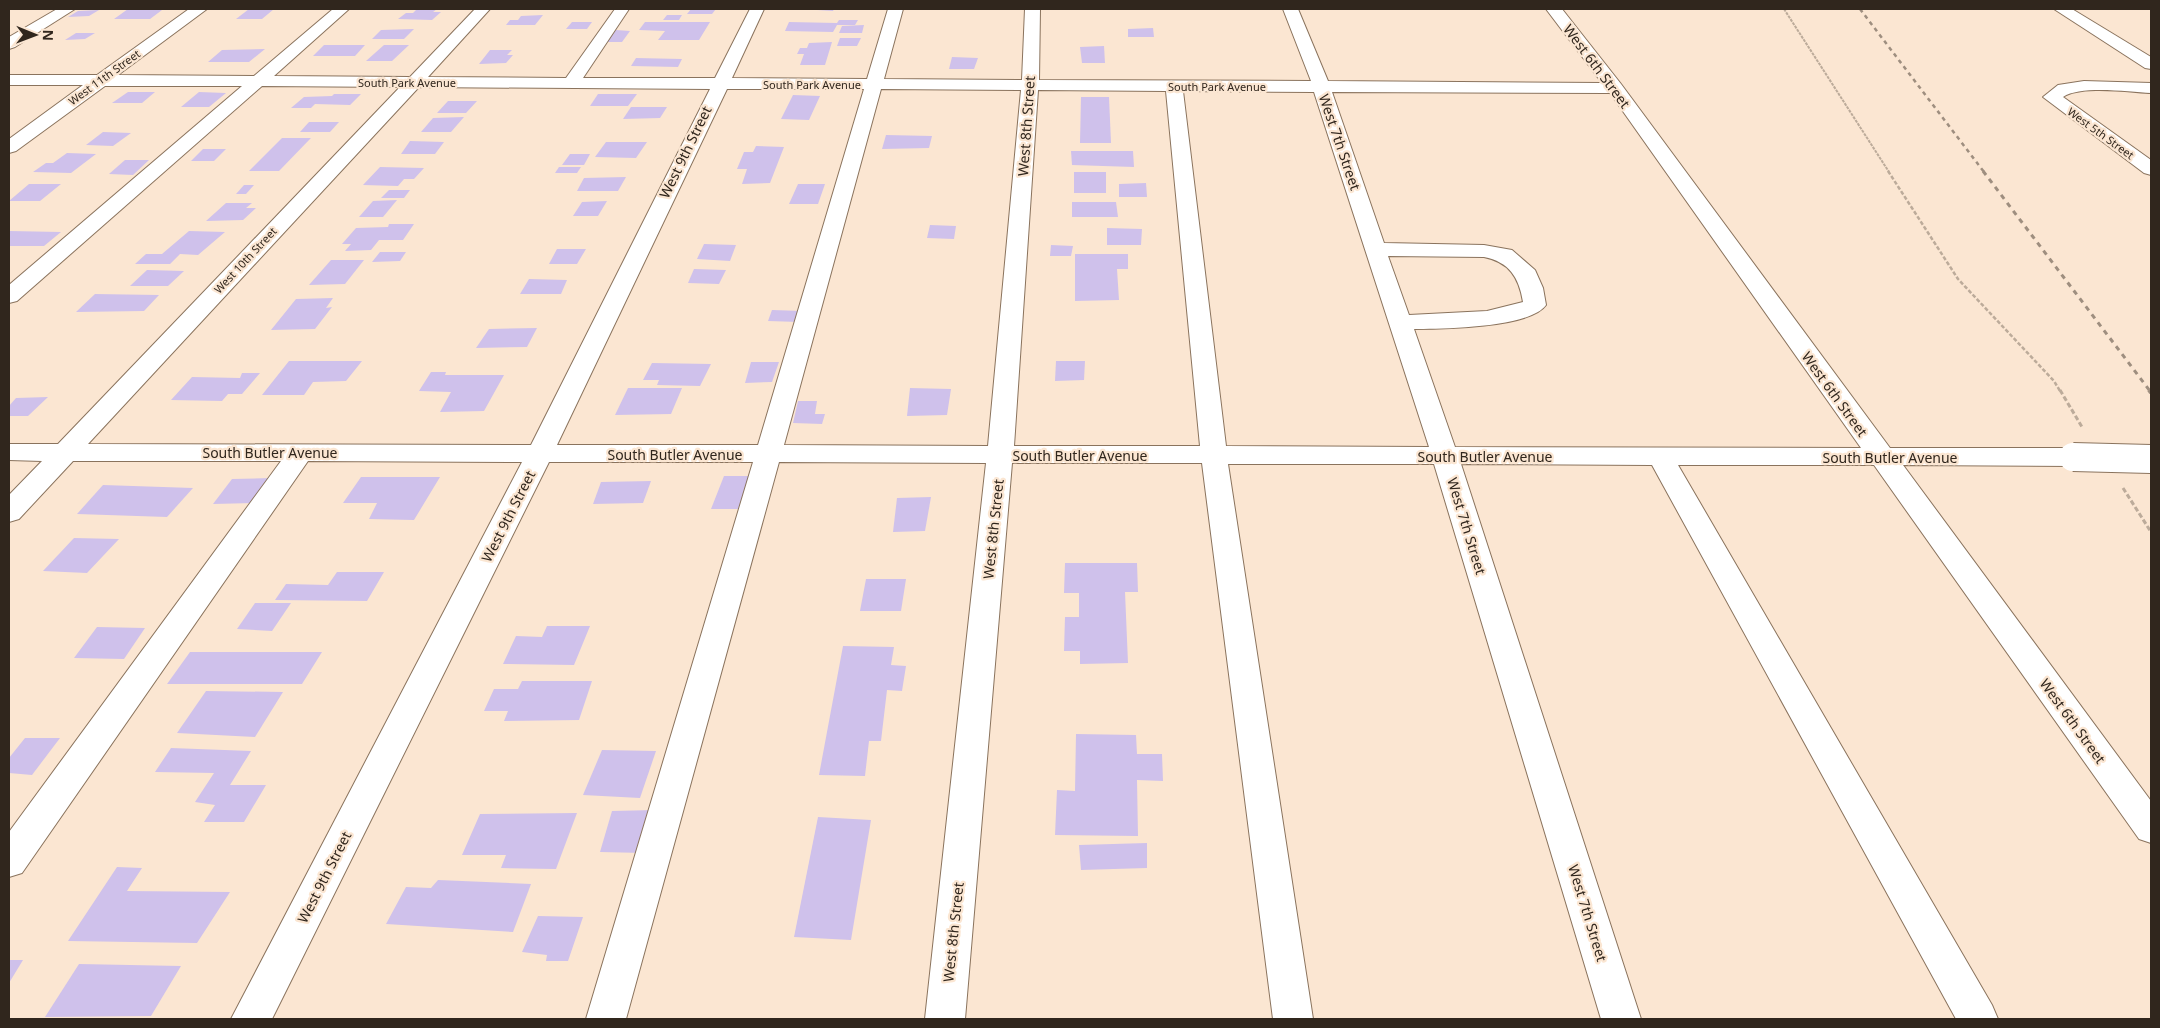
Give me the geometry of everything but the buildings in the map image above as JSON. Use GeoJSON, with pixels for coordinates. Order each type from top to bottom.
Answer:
{"type":"FeatureCollection","features":[{"type":"Feature","properties":{"kind":"street"},"geometry":{"type":"LineString","coordinates":[[9,44],[67,9]]}},
{"type":"Feature","properties":{"kind":"street","name":"West 11th Street"},"geometry":{"type":"LineString","coordinates":[[9,147],[199,9]]}},
{"type":"Feature","properties":{"kind":"street"},"geometry":{"type":"LineString","coordinates":[[9,296],[342,9]]}},
{"type":"Feature","properties":{"kind":"street","name":"West 10th Street"},"geometry":{"type":"LineString","coordinates":[[9,512],[412,82],[483,9]]}},
{"type":"Feature","properties":{"kind":"street"},"geometry":{"type":"LineString","coordinates":[[571,83],[622,9]]}},
{"type":"Feature","properties":{"kind":"street","name":"West 9th Street"},"geometry":{"type":"LineString","coordinates":[[251,1019],[540,453],[756,9]]}},
{"type":"Feature","properties":{"kind":"street"},"geometry":{"type":"LineString","coordinates":[[606,1019],[896,9]]}},
{"type":"Feature","properties":{"kind":"street","name":"West 8th Street"},"geometry":{"type":"LineString","coordinates":[[945,1019],[1000,454],[1030,85],[1033,9]]}},
{"type":"Feature","properties":{"kind":"street","name":"West 7th Street"},"geometry":{"type":"LineString","coordinates":[[1291,9],[1321,86],[1445,456],[1621,1019]]}},
{"type":"Feature","properties":{"kind":"street","name":"West 6th Street"},"geometry":{"type":"LineString","coordinates":[[1554,9],[1615,88],[2151,828]]}},
{"type":"Feature","properties":{"kind":"street"},"geometry":{"type":"LineString","coordinates":[[2062,9],[2151,64]]}},
{"type":"Feature","properties":{"kind":"street","name":"South Park Avenue"},"geometry":{"type":"LineString","coordinates":[[9,80],[1615,88]]}},
{"type":"Feature","properties":{"kind":"street"},"geometry":{"type":"LineString","coordinates":[[1174,86],[1214,455],[1293,1019]]}},
{"type":"Feature","properties":{"kind":"street","name":"West 5th Street"},"geometry":{"type":"LineString","coordinates":[[2151,88],[2084,86],[2064,88],[2052,97],[2151,169]]}},
{"type":"Feature","properties":{"kind":"street"},"geometry":{"type":"LineString","coordinates":[[1376,249],[1484,251],[1504,256],[1524,270],[1532,288],[1535,305],[1519,314],[1436,322],[1400,322]]}},
{"type":"Feature","properties":{"kind":"street","name":"South Butler Avenue"},"geometry":{"type":"LineString","coordinates":[[9,452],[2151,459]]}},
{"type":"Feature","properties":{"kind":"street"},"geometry":{"type":"LineString","coordinates":[[9,861],[301,452]]}},
{"type":"Feature","properties":{"kind":"street"},"geometry":{"type":"LineString","coordinates":[[1660,456],[1768,651],[1978,1019]]}},
{"type":"Feature","properties":{"kind":"path"},"geometry":{"type":"LineString","coordinates":[[1784,9],[1958,278],[2054,380],[2084,429]]}},
{"type":"Feature","properties":{"kind":"path"},"geometry":{"type":"LineString","coordinates":[[2120,484],[2151,532]]}},
{"type":"Feature","properties":{"kind":"railway"},"geometry":{"type":"LineString","coordinates":[[1860,9],[1984,172]]}},
{"type":"Feature","properties":{"kind":"railway"},"geometry":{"type":"LineString","coordinates":[[1983,171],[2150,391]]}}]}
